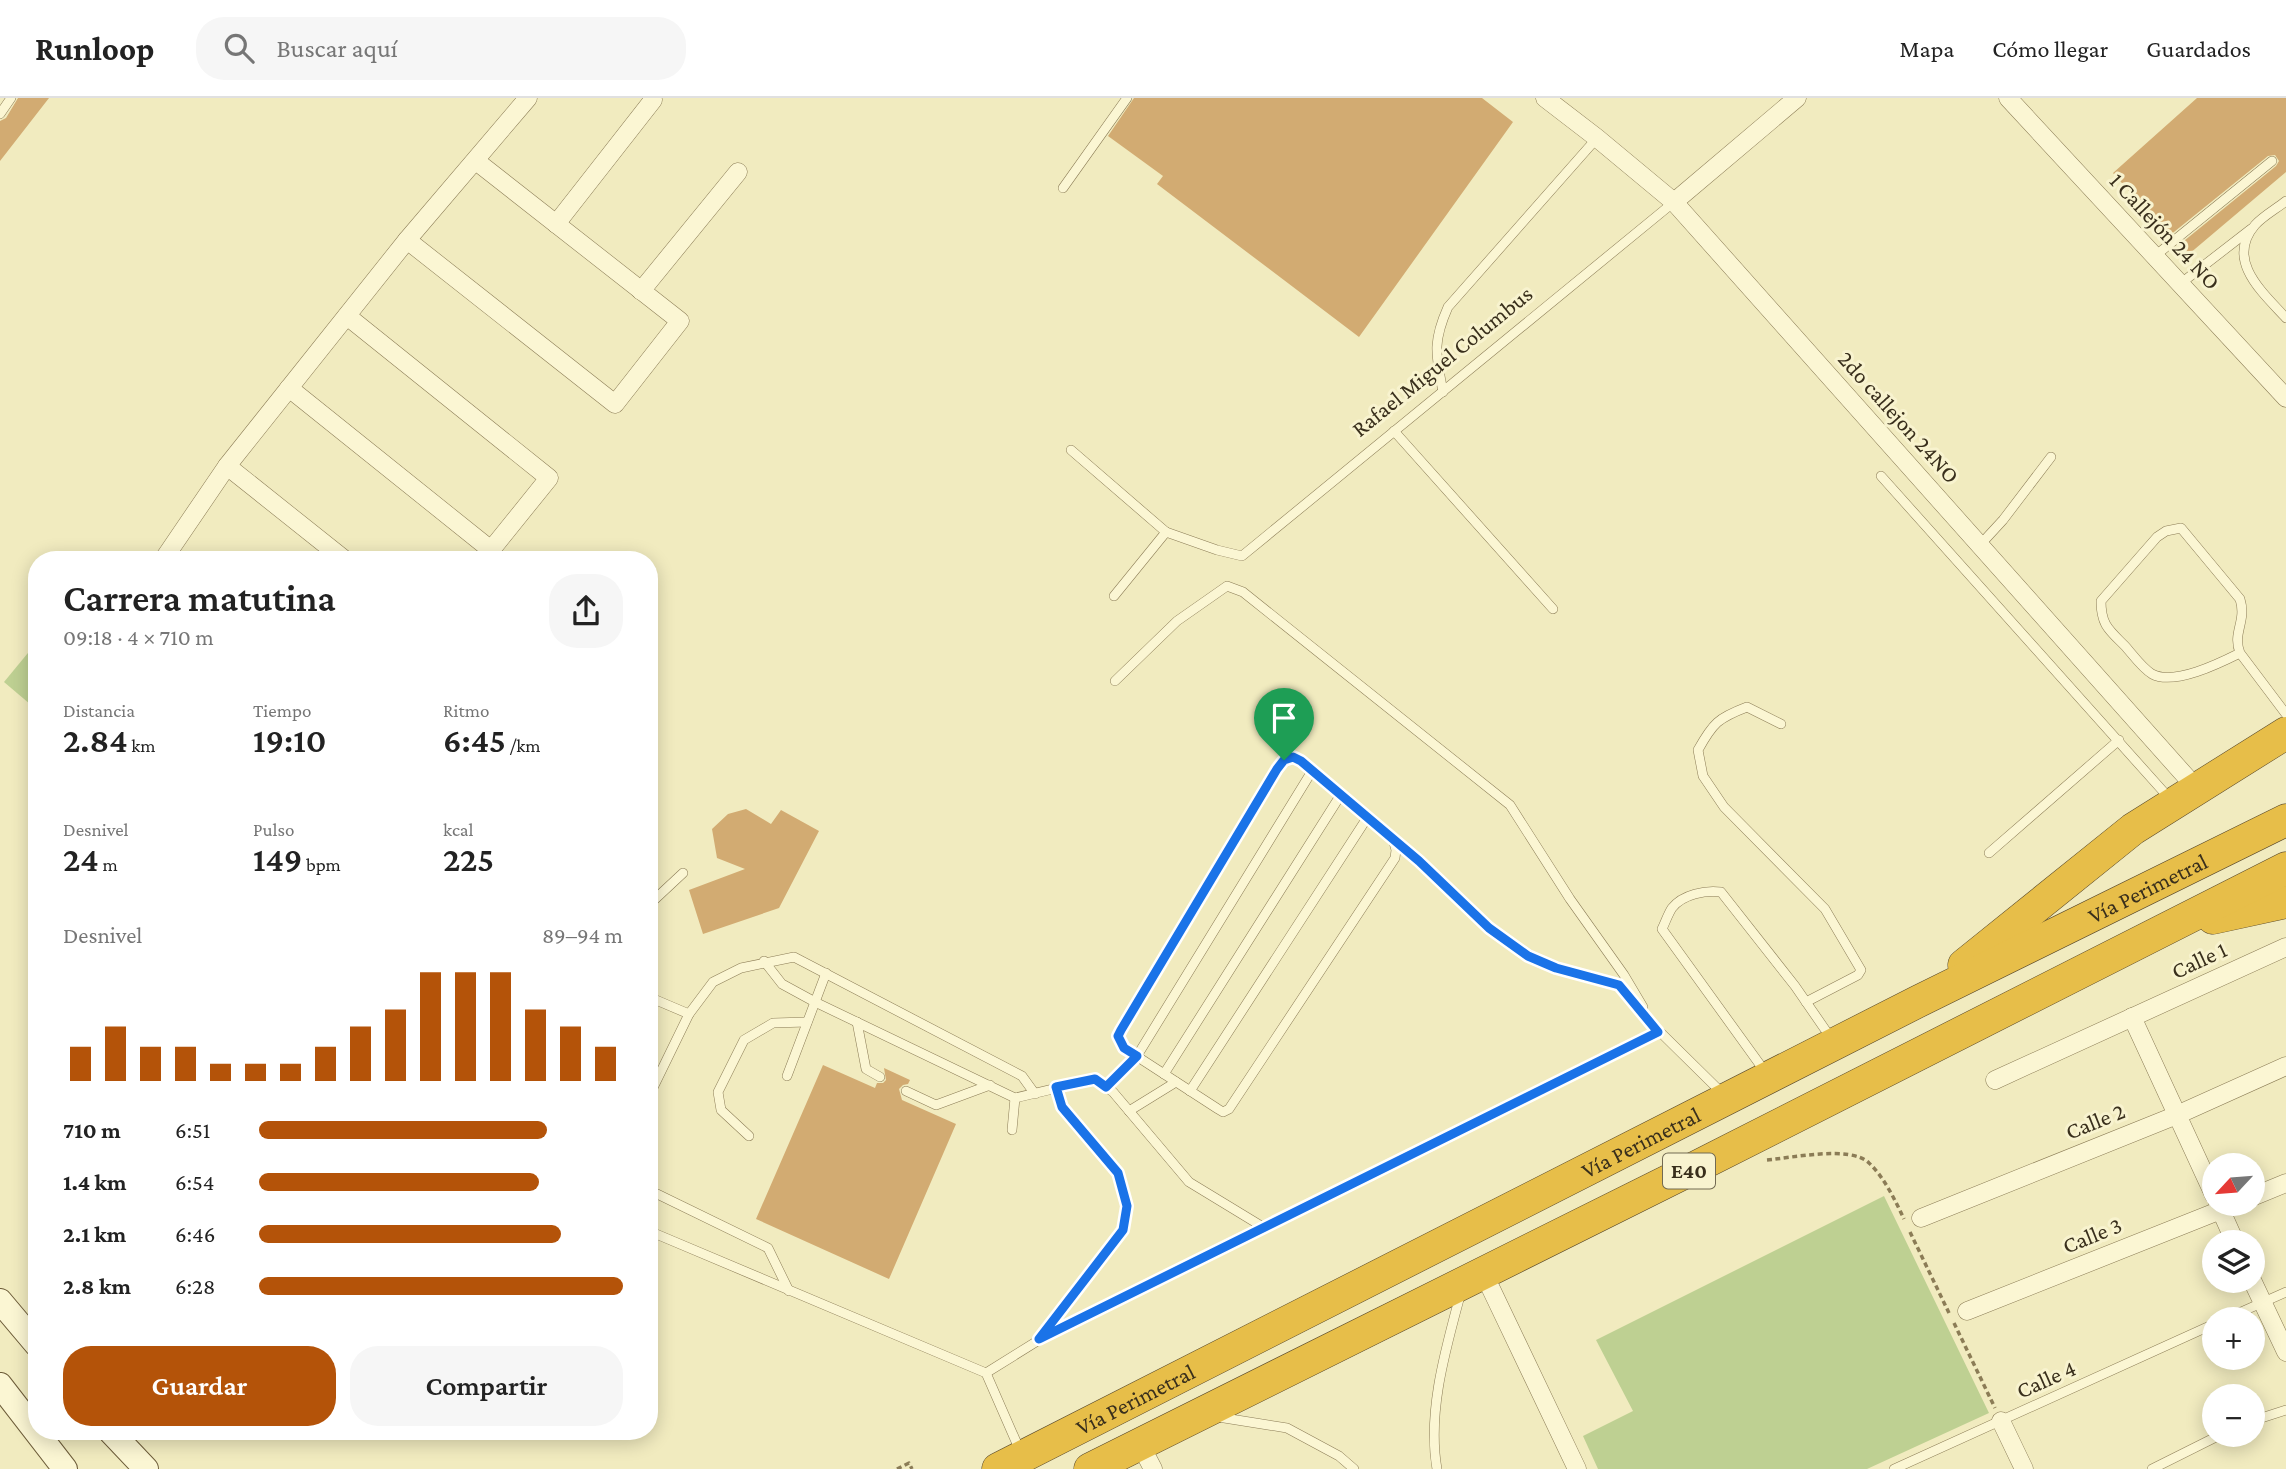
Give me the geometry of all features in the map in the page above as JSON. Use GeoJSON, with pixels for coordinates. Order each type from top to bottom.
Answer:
{"type":"FeatureCollection","features":[{"type":"Feature","properties":{"kind":"highway"},"geometry":{"type":"LineString","coordinates":[[1919,1002],[2133,829],[2286,733]]}},
{"type":"Feature","properties":{"kind":"highway","name":"Vía Perimetral"},"geometry":{"type":"LineString","coordinates":[[1010,1463],[1919,1002],[2286,820]]}},
{"type":"Feature","properties":{"kind":"highway","name":"Vía Perimetral"},"geometry":{"type":"LineString","coordinates":[[1090,1469],[1146,1456],[1199,1413],[2286,868]]}},
{"type":"Feature","properties":{"kind":"highway"},"geometry":{"type":"LineString","coordinates":[[2171,926],[2286,902]]}},
{"type":"Feature","properties":{"kind":"main road"},"geometry":{"type":"LineString","coordinates":[[0,1301],[28,1334]]}},
{"type":"Feature","properties":{"kind":"main road"},"geometry":{"type":"LineString","coordinates":[[0,1385],[28,1421]]}},
{"type":"Feature","properties":{"kind":"main road"},"geometry":{"type":"LineString","coordinates":[[43,1440],[65,1469]]}},
{"type":"Feature","properties":{"kind":"main road"},"geometry":{"type":"LineString","coordinates":[[119,1440],[146,1469]]}},
{"type":"Feature","properties":{"kind":"street"},"geometry":{"type":"LineString","coordinates":[[175,551],[227,466],[407,240],[528,98]]}},
{"type":"Feature","properties":{"kind":"street","name":"2do callejon 24NO"},"geometry":{"type":"LineString","coordinates":[[1545,98],[1674,202],[1980,545],[2186,796]]}},
{"type":"Feature","properties":{"kind":"street","name":"Rafael Miguel Columbus"},"geometry":{"type":"LineString","coordinates":[[1674,202],[1797,98]]}},
{"type":"Feature","properties":{"kind":"street","name":"1 Callejón 24 NO"},"geometry":{"type":"LineString","coordinates":[[2008,98],[2286,398]]}},
{"type":"Feature","properties":{"kind":"street"},"geometry":{"type":"LineString","coordinates":[[556,224],[653,100]]}},
{"type":"Feature","properties":{"kind":"street"},"geometry":{"type":"LineString","coordinates":[[407,240],[615,404],[680,321],[476,161]]}},
{"type":"Feature","properties":{"kind":"street"},"geometry":{"type":"LineString","coordinates":[[641,291],[738,172]]}},
{"type":"Feature","properties":{"kind":"street"},"geometry":{"type":"LineString","coordinates":[[289,388],[491,550],[549,478],[347,316]]}},
{"type":"Feature","properties":{"kind":"street"},"geometry":{"type":"LineString","coordinates":[[227,466],[334,551]]}},
{"type":"Feature","properties":{"kind":"street","name":"Calle 1"},"geometry":{"type":"LineString","coordinates":[[1995,1080],[2286,947]]}},
{"type":"Feature","properties":{"kind":"street"},"geometry":{"type":"LineString","coordinates":[[2132,1017],[2202,1164]]}},
{"type":"Feature","properties":{"kind":"street","name":"Calle 2"},"geometry":{"type":"LineString","coordinates":[[1921,1218],[2177,1115],[2286,1066]]}},
{"type":"Feature","properties":{"kind":"street"},"geometry":{"type":"LineString","coordinates":[[2265,1191],[2286,1182]]}},
{"type":"Feature","properties":{"kind":"street","name":"Calle 3"},"geometry":{"type":"LineString","coordinates":[[1967,1311],[2202,1211]]}},
{"type":"Feature","properties":{"kind":"street"},"geometry":{"type":"LineString","coordinates":[[1473,1277],[1577,1469]]}},
{"type":"Feature","properties":{"kind":"street"},"geometry":{"type":"LineString","coordinates":[[2258,1293],[2286,1352]]}},
{"type":"Feature","properties":{"kind":"street"},"geometry":{"type":"LineString","coordinates":[[2001,1420],[2024,1469]]}},
{"type":"Feature","properties":{"kind":"lane"},"geometry":{"type":"LineString","coordinates":[[0,114],[11,98]]}},
{"type":"Feature","properties":{"kind":"lane"},"geometry":{"type":"LineString","coordinates":[[1063,188],[1127,98]]}},
{"type":"Feature","properties":{"kind":"lane"},"geometry":{"type":"LineString","coordinates":[[1443,391],[1435,351],[1439,327],[1448,307],[1597,138]]}},
{"type":"Feature","properties":{"kind":"lane"},"geometry":{"type":"LineString","coordinates":[[2155,256],[2272,161]]}},
{"type":"Feature","properties":{"kind":"lane"},"geometry":{"type":"LineString","coordinates":[[2180,284],[2286,201]]}},
{"type":"Feature","properties":{"kind":"lane","name":"Rafael Miguel Columbus"},"geometry":{"type":"LineString","coordinates":[[1166,532],[1242,556],[1674,202]]}},
{"type":"Feature","properties":{"kind":"lane"},"geometry":{"type":"LineString","coordinates":[[2255,225],[2243,247],[2244,266],[2286,318]]}},
{"type":"Feature","properties":{"kind":"lane"},"geometry":{"type":"LineString","coordinates":[[1394,431],[1553,609]]}},
{"type":"Feature","properties":{"kind":"lane"},"geometry":{"type":"LineString","coordinates":[[1071,450],[1166,532],[1114,596]]}},
{"type":"Feature","properties":{"kind":"lane"},"geometry":{"type":"LineString","coordinates":[[1980,545],[2003,520],[2051,457]]}},
{"type":"Feature","properties":{"kind":"lane"},"geometry":{"type":"LineString","coordinates":[[1881,476],[2119,740],[2186,796]]}},
{"type":"Feature","properties":{"kind":"lane"},"geometry":{"type":"LineString","coordinates":[[2240,653],[2212,667],[2188,674],[2171,677],[2153,674],[2106,626],[2101,616],[2101,601],[2157,537],[2172,528],[2181,528],[2240,600],[2243,611],[2236,643],[2240,653],[2286,714]]}},
{"type":"Feature","properties":{"kind":"lane"},"geometry":{"type":"LineString","coordinates":[[1115,681],[1177,621],[1227,586],[1243,592],[1510,805],[1570,899],[1624,975],[1658,1032]]}},
{"type":"Feature","properties":{"kind":"lane"},"geometry":{"type":"LineString","coordinates":[[1781,724],[1747,707],[1712,725],[1698,750],[1703,775],[1724,807],[1825,909],[1856,957],[1861,970],[1858,975],[1806,1002]]}},
{"type":"Feature","properties":{"kind":"lane"},"geometry":{"type":"LineString","coordinates":[[1989,853],[2119,740]]}},
{"type":"Feature","properties":{"kind":"lane"},"geometry":{"type":"LineString","coordinates":[[1393,839],[1395,858],[1229,1109],[1223,1112],[1120,1043],[1118,1036],[1121,1030],[1277,769],[1284,760],[1293,757],[1393,839],[1489,928],[1528,956],[1556,968],[1619,985],[1658,1032],[1729,1100]]}},
{"type":"Feature","properties":{"kind":"lane"},"geometry":{"type":"LineString","coordinates":[[1106,1087],[1137,1056],[1312,771]]}},
{"type":"Feature","properties":{"kind":"lane"},"geometry":{"type":"LineString","coordinates":[[1164,1074],[1340,796]]}},
{"type":"Feature","properties":{"kind":"lane"},"geometry":{"type":"LineString","coordinates":[[1190,1091],[1367,818]]}},
{"type":"Feature","properties":{"kind":"lane"},"geometry":{"type":"LineString","coordinates":[[658,896],[683,873]]}},
{"type":"Feature","properties":{"kind":"lane"},"geometry":{"type":"LineString","coordinates":[[1770,1079],[1662,929],[1673,906],[1706,890],[1721,892],[1836,1045]]}},
{"type":"Feature","properties":{"kind":"lane"},"geometry":{"type":"LineString","coordinates":[[658,1078],[690,1014],[713,982],[741,968],[764,961],[794,957],[1022,1076],[1035,1094]]}},
{"type":"Feature","properties":{"kind":"lane"},"geometry":{"type":"LineString","coordinates":[[764,961],[782,984],[814,1002],[1015,1098],[1095,1079],[1129,1111],[1189,1182],[1263,1227]]}},
{"type":"Feature","properties":{"kind":"lane"},"geometry":{"type":"LineString","coordinates":[[787,1076],[826,973]]}},
{"type":"Feature","properties":{"kind":"lane"},"geometry":{"type":"LineString","coordinates":[[658,1001],[690,1014]]}},
{"type":"Feature","properties":{"kind":"lane"},"geometry":{"type":"LineString","coordinates":[[857,1021],[866,1069],[880,1077]]}},
{"type":"Feature","properties":{"kind":"lane"},"geometry":{"type":"LineString","coordinates":[[749,1136],[721,1110],[718,1092],[744,1040],[773,1023],[807,1022]]}},
{"type":"Feature","properties":{"kind":"lane"},"geometry":{"type":"LineString","coordinates":[[986,1373],[1039,1339],[1658,1032]]}},
{"type":"Feature","properties":{"kind":"lane"},"geometry":{"type":"LineString","coordinates":[[1129,1111],[1177,1082]]}},
{"type":"Feature","properties":{"kind":"lane"},"geometry":{"type":"LineString","coordinates":[[906,1091],[936,1105],[990,1085]]}},
{"type":"Feature","properties":{"kind":"lane"},"geometry":{"type":"LineString","coordinates":[[1039,1339],[1123,1230],[1127,1206],[1118,1173],[1062,1107],[1056,1087]]}},
{"type":"Feature","properties":{"kind":"lane"},"geometry":{"type":"LineString","coordinates":[[1012,1130],[1015,1098]]}},
{"type":"Feature","properties":{"kind":"lane"},"geometry":{"type":"LineString","coordinates":[[658,1194],[768,1248],[789,1291]]}},
{"type":"Feature","properties":{"kind":"lane"},"geometry":{"type":"LineString","coordinates":[[658,1235],[986,1373]]}},
{"type":"Feature","properties":{"kind":"lane"},"geometry":{"type":"LineString","coordinates":[[1437,1469],[1434,1453],[1436,1408],[1447,1344],[1473,1277]]}},
{"type":"Feature","properties":{"kind":"lane"},"geometry":{"type":"LineString","coordinates":[[2251,1307],[2286,1293]]}},
{"type":"Feature","properties":{"kind":"lane","name":"Calle 4"},"geometry":{"type":"LineString","coordinates":[[1894,1469],[2202,1329]]}},
{"type":"Feature","properties":{"kind":"lane"},"geometry":{"type":"LineString","coordinates":[[986,1373],[1010,1463]]}},
{"type":"Feature","properties":{"kind":"lane"},"geometry":{"type":"LineString","coordinates":[[2265,1417],[2286,1410]]}},
{"type":"Feature","properties":{"kind":"lane"},"geometry":{"type":"LineString","coordinates":[[1199,1413],[1287,1428],[1339,1456],[1354,1469]]}},
{"type":"Feature","properties":{"kind":"lane"},"geometry":{"type":"LineString","coordinates":[[2152,1469],[2202,1444]]}},
{"type":"Feature","properties":{"kind":"path"},"geometry":{"type":"LineString","coordinates":[[1765,1160],[1846,1153],[1868,1161],[1895,1200],[2001,1420]]}},
{"type":"Feature","properties":{"kind":"path"},"geometry":{"type":"LineString","coordinates":[[897,1469],[909,1463],[912,1469]]}},
{"type":"Feature","properties":{"kind":"green space"},"geometry":{"type":"Polygon","coordinates":[[[28,653],[28,702],[4,682],[28,653]]]}},
{"type":"Feature","properties":{"kind":"green space"},"geometry":{"type":"Polygon","coordinates":[[[1884,1196],[1989,1413],[1867,1469],[1598,1469],[1583,1436],[1633,1411],[1596,1340],[1884,1196]]]}},
{"type":"Feature","properties":{"kind":"building"},"geometry":{"type":"Polygon","coordinates":[[[18,98],[49,98],[0,161],[0,121],[6,118],[18,98]]]}},
{"type":"Feature","properties":{"kind":"building"},"geometry":{"type":"Polygon","coordinates":[[[1134,98],[1482,98],[1513,122],[1359,337],[1157,184],[1163,176],[1108,136],[1134,98]]]}},
{"type":"Feature","properties":{"kind":"building"},"geometry":{"type":"Polygon","coordinates":[[[2197,98],[2286,98],[2286,172],[2189,254],[2179,245],[2279,161],[2275,155],[2268,156],[2169,236],[2113,173],[2197,98]]]}},
{"type":"Feature","properties":{"kind":"building"},"geometry":{"type":"Polygon","coordinates":[[[746,809],[771,824],[781,810],[819,831],[779,908],[703,934],[689,890],[745,869],[717,858],[712,829],[728,814],[746,809]]]}},
{"type":"Feature","properties":{"kind":"building"},"geometry":{"type":"Polygon","coordinates":[[[823,1065],[875,1088],[877,1083],[886,1080],[884,1068],[910,1080],[899,1089],[902,1100],[956,1124],[889,1279],[756,1219],[823,1065]]]}},
{"type":"Feature","properties":{"kind":"route"},"geometry":{"type":"LineString","coordinates":[[1293,757],[1301,761],[1419,861],[1489,928],[1528,956],[1556,968],[1619,985],[1658,1032],[1039,1339],[1123,1230],[1127,1206],[1118,1173],[1062,1107],[1056,1087],[1095,1079],[1106,1087],[1137,1056],[1124,1048],[1118,1036],[1284,760],[1293,757]]}}]}
